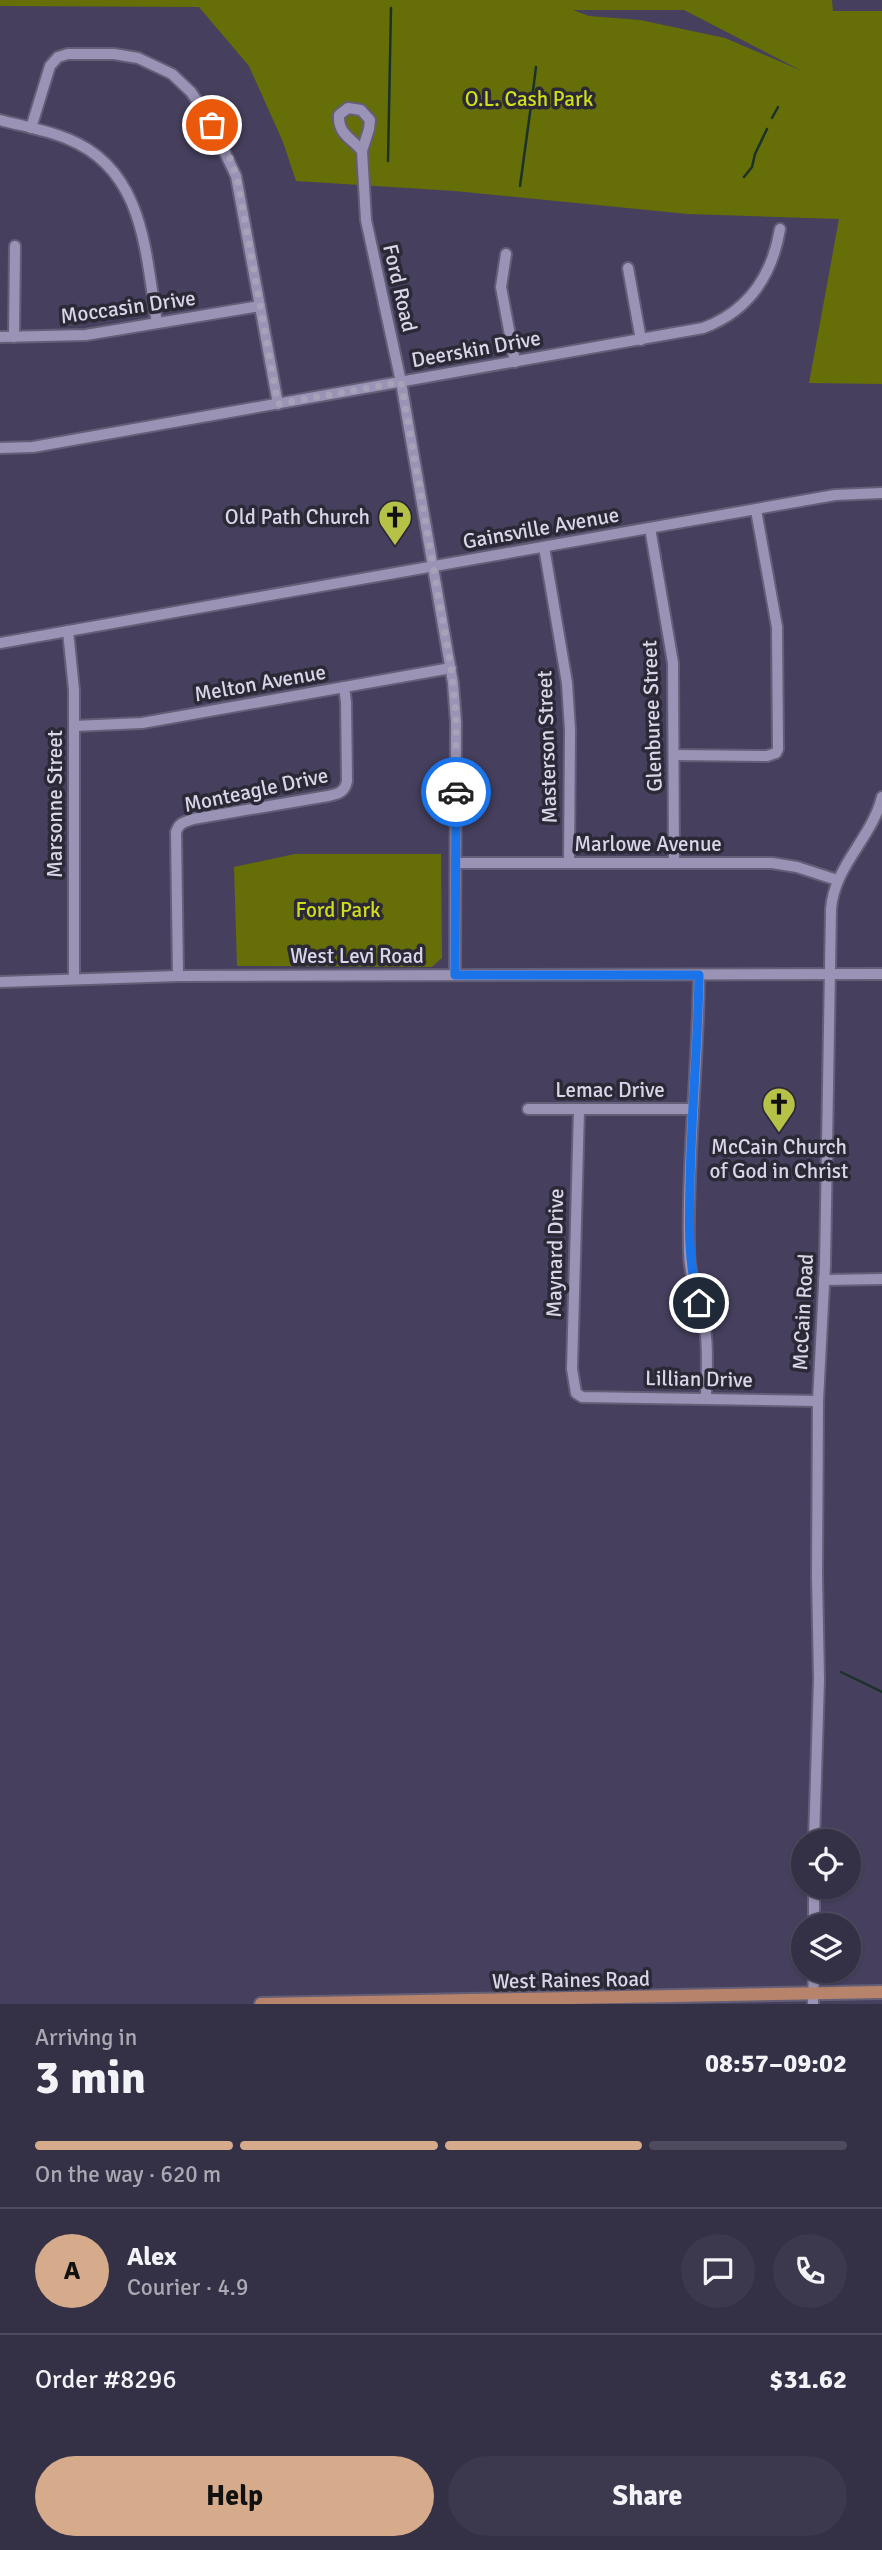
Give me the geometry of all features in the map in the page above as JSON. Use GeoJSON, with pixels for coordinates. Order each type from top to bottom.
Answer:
{"type":"FeatureCollection","features":[{"type":"Feature","properties":{"kind":"main road","name":"West Raines Road"},"geometry":{"type":"LineString","coordinates":[[261,2004],[813,1999],[882,1992]]}},
{"type":"Feature","properties":{"kind":"street"},"geometry":{"type":"LineString","coordinates":[[31,128],[47,74],[54,60],[60,56],[122,54],[144,60],[172,74],[186,86],[201,105],[232,164],[240,193],[278,404]]}},
{"type":"Feature","properties":{"kind":"street"},"geometry":{"type":"LineString","coordinates":[[0,120],[79,144],[101,159],[119,179],[137,214],[157,323]]}},
{"type":"Feature","properties":{"kind":"street","name":"Ford Road"},"geometry":{"type":"LineString","coordinates":[[362,151],[363,192],[369,240],[401,382],[451,668],[456,722],[455,975]]}},
{"type":"Feature","properties":{"kind":"street","name":"Deerskin Drive"},"geometry":{"type":"LineString","coordinates":[[0,448],[33,447],[703,328],[735,312],[754,293],[768,273],[780,229]]}},
{"type":"Feature","properties":{"kind":"street"},"geometry":{"type":"LineString","coordinates":[[14,337],[15,246]]}},
{"type":"Feature","properties":{"kind":"street"},"geometry":{"type":"LineString","coordinates":[[506,254],[501,287],[515,362]]}},
{"type":"Feature","properties":{"kind":"street"},"geometry":{"type":"LineString","coordinates":[[628,268],[640,340]]}},
{"type":"Feature","properties":{"kind":"street","name":"Moccasin Drive"},"geometry":{"type":"LineString","coordinates":[[0,337],[86,335],[260,306]]}},
{"type":"Feature","properties":{"kind":"street","name":"Gainsville Avenue"},"geometry":{"type":"LineString","coordinates":[[0,643],[843,494],[882,493]]}},
{"type":"Feature","properties":{"kind":"street"},"geometry":{"type":"LineString","coordinates":[[674,755],[767,756],[776,753],[778,749],[776,624],[756,510]]}},
{"type":"Feature","properties":{"kind":"street","name":"Glenburee Street"},"geometry":{"type":"LineString","coordinates":[[650,528],[673,663],[674,863]]}},
{"type":"Feature","properties":{"kind":"street","name":"Masterson Street"},"geometry":{"type":"LineString","coordinates":[[544,547],[567,683],[570,730],[569,863]]}},
{"type":"Feature","properties":{"kind":"street","name":"Marsonne Street"},"geometry":{"type":"LineString","coordinates":[[68,631],[73,667],[74,978]]}},
{"type":"Feature","properties":{"kind":"street","name":"Melton Avenue"},"geometry":{"type":"LineString","coordinates":[[74,726],[131,724],[451,668]]}},
{"type":"Feature","properties":{"kind":"street","name":"Monteagle Drive"},"geometry":{"type":"LineString","coordinates":[[178,976],[178,827],[181,823],[193,820],[342,792],[346,788],[347,780],[344,687]]}},
{"type":"Feature","properties":{"kind":"street","name":"McCain Road"},"geometry":{"type":"LineString","coordinates":[[814,1829],[819,1679],[818,1401],[824,1280],[832,899],[837,880],[881,810],[882,797]]}},
{"type":"Feature","properties":{"kind":"street","name":"Marlowe Avenue"},"geometry":{"type":"LineString","coordinates":[[456,863],[772,863],[837,880]]}},
{"type":"Feature","properties":{"kind":"street","name":"West Levi Road"},"geometry":{"type":"LineString","coordinates":[[0,982],[178,976],[882,974]]}},
{"type":"Feature","properties":{"kind":"street"},"geometry":{"type":"LineString","coordinates":[[699,975],[698,1054],[692,1109],[689,1258],[705,1330],[706,1398]]}},
{"type":"Feature","properties":{"kind":"street","name":"Lemac Drive"},"geometry":{"type":"LineString","coordinates":[[528,1109],[692,1109]]}},
{"type":"Feature","properties":{"kind":"street","name":"Maynard Drive"},"geometry":{"type":"LineString","coordinates":[[578,1396],[574,1388],[572,1369],[579,1110]]}},
{"type":"Feature","properties":{"kind":"street"},"geometry":{"type":"LineString","coordinates":[[824,1280],[882,1279]]}},
{"type":"Feature","properties":{"kind":"street","name":"Lillian Drive"},"geometry":{"type":"LineString","coordinates":[[578,1396],[818,1401]]}},
{"type":"Feature","properties":{"kind":"green space","name":"O.L. Cash Park"},"geometry":{"type":"Polygon","coordinates":[[[0,0],[832,0],[833,11],[882,11],[882,384],[809,383],[839,219],[688,214],[455,191],[296,181],[283,142],[249,66],[199,7],[0,6],[0,0]],[[573,10],[589,16],[640,20],[725,38],[802,71],[684,10],[573,10]]]}},
{"type":"Feature","properties":{"kind":"green space","name":"Ford Park"},"geometry":{"type":"Polygon","coordinates":[[[295,854],[441,854],[442,958],[432,967],[237,966],[234,867],[295,854]]]}},
{"type":"Feature","properties":{"kind":"waterway"},"geometry":{"type":"LineString","coordinates":[[388,161],[391,8]]}},
{"type":"Feature","properties":{"kind":"waterway"},"geometry":{"type":"LineString","coordinates":[[533,91],[536,67]]}},
{"type":"Feature","properties":{"kind":"waterway"},"geometry":{"type":"LineString","coordinates":[[520,186],[532,98]]}},
{"type":"Feature","properties":{"kind":"waterway"},"geometry":{"type":"LineString","coordinates":[[772,118],[778,107]]}},
{"type":"Feature","properties":{"kind":"waterway"},"geometry":{"type":"LineString","coordinates":[[744,177],[752,167],[767,129]]}},
{"type":"Feature","properties":{"kind":"waterway"},"geometry":{"type":"LineString","coordinates":[[841,1672],[882,1692]]}},
{"type":"Feature","properties":{"kind":"way so far"},"geometry":{"type":"LineString","coordinates":[[212,125],[231,160],[238,183],[278,404],[401,382],[451,668],[456,713],[456,792]]}},
{"type":"Feature","properties":{"kind":"place","name":"Old Path Church"},"geometry":{"type":"Point","coordinates":[395,547]}},
{"type":"Feature","properties":{"kind":"place","name":"McCain Church of God in Christ"},"geometry":{"type":"Point","coordinates":[779,1134]}},
{"type":"Feature","properties":{"kind":"route"},"geometry":{"type":"LineString","coordinates":[[456,792],[455,975],[699,975],[698,1054],[692,1109],[689,1249],[692,1280],[699,1303]]}}]}
